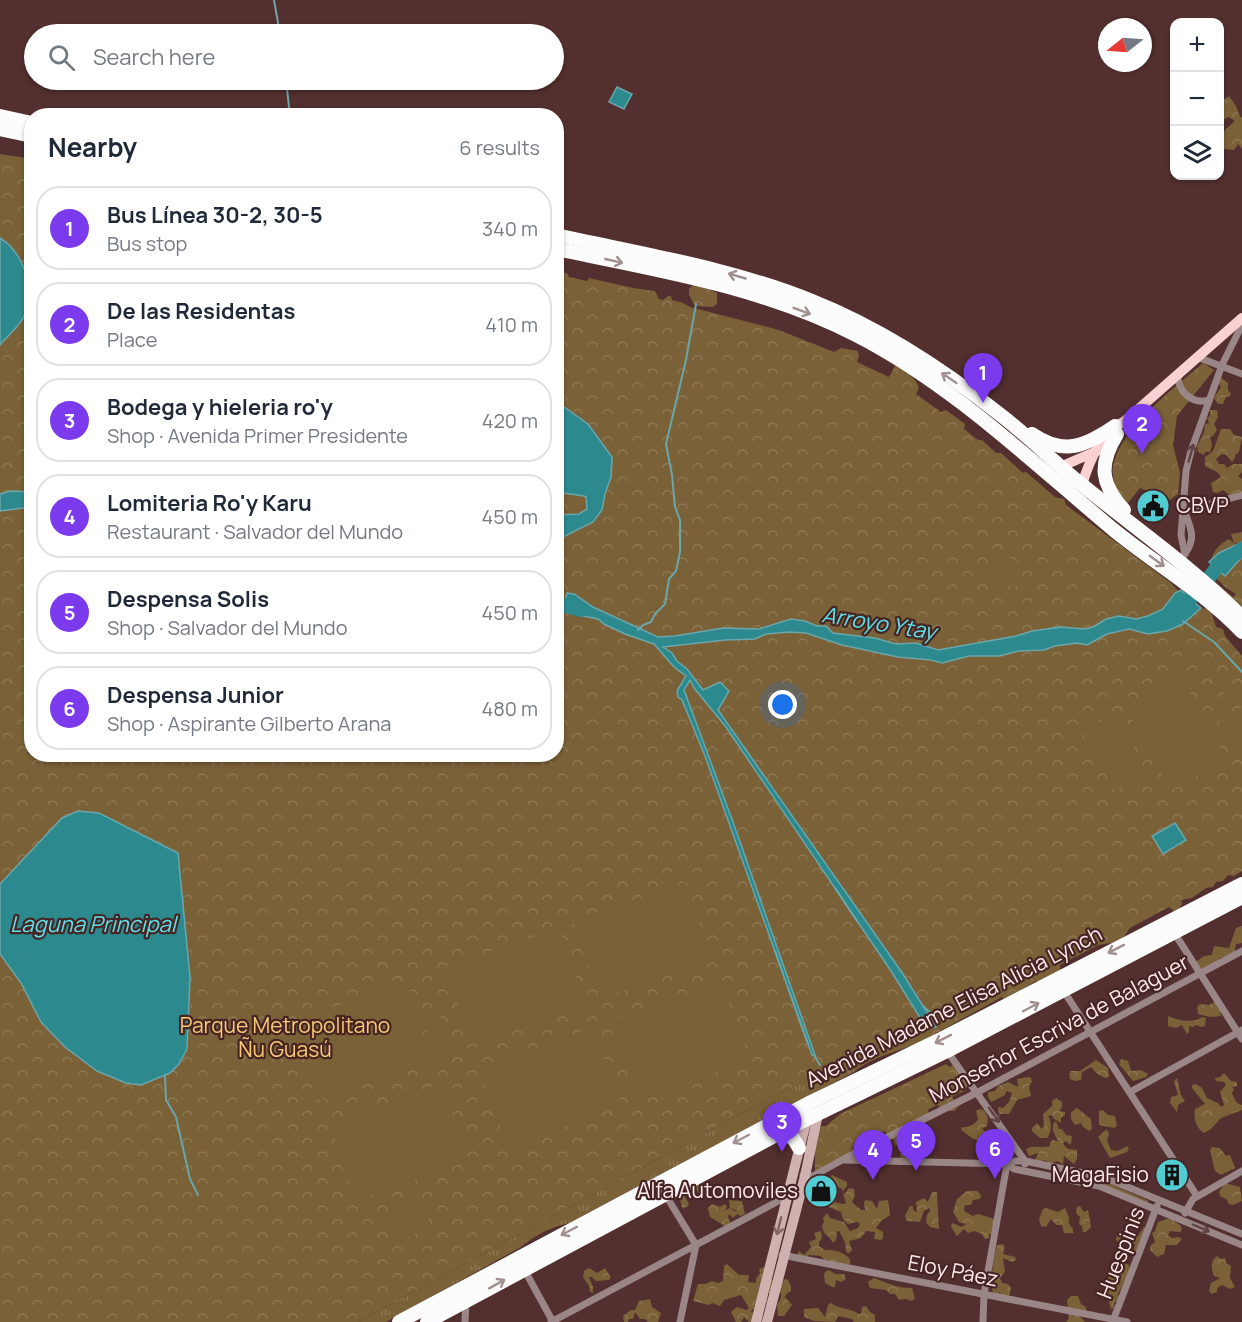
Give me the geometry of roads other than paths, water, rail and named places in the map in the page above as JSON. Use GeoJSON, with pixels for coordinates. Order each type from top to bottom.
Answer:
{"type":"FeatureCollection","features":[{"type":"Feature","properties":{"kind":"highway"},"geometry":{"type":"LineString","coordinates":[[0,116],[24,121]]}},
{"type":"Feature","properties":{"kind":"highway"},"geometry":{"type":"LineString","coordinates":[[0,129],[24,134]]}},
{"type":"Feature","properties":{"kind":"highway"},"geometry":{"type":"LineString","coordinates":[[564,237],[729,274],[788,291],[813,301],[861,323],[902,346],[1038,438],[1066,447],[1082,445],[1119,427]]}},
{"type":"Feature","properties":{"kind":"highway"},"geometry":{"type":"LineString","coordinates":[[564,251],[728,286],[801,310],[855,334],[896,357],[960,402],[1117,532],[1136,537],[1182,558],[1187,576]]}},
{"type":"Feature","properties":{"kind":"highway"},"geometry":{"type":"LineString","coordinates":[[960,402],[977,412],[1041,462],[1048,466],[1060,467]]}},
{"type":"Feature","properties":{"kind":"highway"},"geometry":{"type":"LineString","coordinates":[[1004,417],[1082,485],[1136,537],[1242,617]]}},
{"type":"Feature","properties":{"kind":"highway"},"geometry":{"type":"LineString","coordinates":[[1119,427],[1105,457],[1106,483],[1136,537]]}},
{"type":"Feature","properties":{"kind":"highway"},"geometry":{"type":"LineString","coordinates":[[1218,601],[1242,640]]}},
{"type":"Feature","properties":{"kind":"highway"},"geometry":{"type":"LineString","coordinates":[[1227,616],[1242,632]]}},
{"type":"Feature","properties":{"kind":"highway"},"geometry":{"type":"LineString","coordinates":[[1242,876],[1177,911],[1171,928],[1188,932],[1242,904]]}},
{"type":"Feature","properties":{"kind":"highway","name":"Avenida Madame Elisa Alicia Lynch"},"geometry":{"type":"LineString","coordinates":[[427,1322],[664,1193],[1063,990],[1242,884]]}},
{"type":"Feature","properties":{"kind":"highway","name":"Avenida Madame Elisa Alicia Lynch"},"geometry":{"type":"LineString","coordinates":[[399,1322],[811,1102],[1171,928],[1242,897]]}},
{"type":"Feature","properties":{"kind":"highway"},"geometry":{"type":"LineString","coordinates":[[813,1116],[810,1108],[854,1088],[864,1077]]}},
{"type":"Feature","properties":{"kind":"highway"},"geometry":{"type":"LineString","coordinates":[[776,1135],[793,1138],[799,1148]]}},
{"type":"Feature","properties":{"kind":"main road"},"geometry":{"type":"LineString","coordinates":[[1060,467],[1095,452],[1109,443],[1119,427],[1242,318]]}},
{"type":"Feature","properties":{"kind":"main road"},"geometry":{"type":"LineString","coordinates":[[1082,485],[1095,452]]}},
{"type":"Feature","properties":{"kind":"main road"},"geometry":{"type":"LineString","coordinates":[[756,1322],[799,1148],[813,1116]]}},
{"type":"Feature","properties":{"kind":"main road"},"geometry":{"type":"LineString","coordinates":[[767,1322],[805,1176],[813,1116]]}},
{"type":"Feature","properties":{"kind":"street"},"geometry":{"type":"LineString","coordinates":[[1182,558],[1181,535],[1186,471],[1191,451],[1222,365],[1242,325]]}},
{"type":"Feature","properties":{"kind":"street"},"geometry":{"type":"LineString","coordinates":[[1197,357],[1242,374]]}},
{"type":"Feature","properties":{"kind":"street"},"geometry":{"type":"LineString","coordinates":[[1178,374],[1180,389],[1186,395],[1200,402],[1209,400]]}},
{"type":"Feature","properties":{"kind":"street"},"geometry":{"type":"LineString","coordinates":[[1184,511],[1242,495]]}},
{"type":"Feature","properties":{"kind":"street"},"geometry":{"type":"LineString","coordinates":[[1182,558],[1191,544],[1193,532],[1184,511]]}},
{"type":"Feature","properties":{"kind":"street"},"geometry":{"type":"LineString","coordinates":[[1171,928],[1240,1031],[1242,1039]]}},
{"type":"Feature","properties":{"kind":"street","name":"Monseñor Escriva de Balaguer"},"geometry":{"type":"LineString","coordinates":[[805,1176],[813,1176],[978,1092],[1242,951]]}},
{"type":"Feature","properties":{"kind":"street"},"geometry":{"type":"LineString","coordinates":[[1063,990],[1197,1196]]}},
{"type":"Feature","properties":{"kind":"street"},"geometry":{"type":"LineString","coordinates":[[1130,1092],[1240,1031]]}},
{"type":"Feature","properties":{"kind":"street"},"geometry":{"type":"LineString","coordinates":[[947,1051],[1025,1161],[1024,1171]]}},
{"type":"Feature","properties":{"kind":"street"},"geometry":{"type":"LineString","coordinates":[[842,1160],[1007,1164],[1025,1161],[1103,1177],[1242,1234]]}},
{"type":"Feature","properties":{"kind":"street"},"geometry":{"type":"LineString","coordinates":[[1007,1164],[1014,1169],[1100,1186],[1242,1245]]}},
{"type":"Feature","properties":{"kind":"street"},"geometry":{"type":"LineString","coordinates":[[983,1322],[984,1294],[1007,1164]]}},
{"type":"Feature","properties":{"kind":"street"},"geometry":{"type":"LineString","coordinates":[[794,1169],[805,1176]]}},
{"type":"Feature","properties":{"kind":"street"},"geometry":{"type":"LineString","coordinates":[[1181,1219],[1197,1196],[1242,1171]]}},
{"type":"Feature","properties":{"kind":"street"},"geometry":{"type":"LineString","coordinates":[[664,1193],[696,1245],[680,1322]]}},
{"type":"Feature","properties":{"kind":"street"},"geometry":{"type":"LineString","coordinates":[[524,1269],[553,1322],[786,1197]]}},
{"type":"Feature","properties":{"kind":"street","name":"Huespinis"},"geometry":{"type":"LineString","coordinates":[[1114,1318],[1160,1200]]}},
{"type":"Feature","properties":{"kind":"street","name":"Eloy Páez"},"geometry":{"type":"LineString","coordinates":[[772,1254],[1127,1322]]}},
{"type":"Feature","properties":{"kind":"street"},"geometry":{"type":"LineString","coordinates":[[465,1322],[466,1301]]}},
{"type":"Feature","properties":{"kind":"water"},"geometry":{"type":"Polygon","coordinates":[[[617,87],[632,94],[624,109],[609,102],[617,87]]]}},
{"type":"Feature","properties":{"kind":"water"},"geometry":{"type":"Polygon","coordinates":[[[0,238],[16,253],[24,269],[24,316],[0,345],[0,238]]]}},
{"type":"Feature","properties":{"kind":"water"},"geometry":{"type":"Polygon","coordinates":[[[564,407],[588,424],[612,457],[611,477],[602,510],[593,522],[564,536],[564,515],[579,514],[587,509],[584,496],[564,493],[564,407]]]}},
{"type":"Feature","properties":{"kind":"water"},"geometry":{"type":"Polygon","coordinates":[[[11,491],[24,492],[24,508],[0,511],[0,494],[11,491]]]}},
{"type":"Feature","properties":{"kind":"water"},"geometry":{"type":"Polygon","coordinates":[[[1242,542],[1242,557],[1225,576],[1209,562],[1219,553],[1242,542]]]}},
{"type":"Feature","properties":{"kind":"water"},"geometry":{"type":"Polygon","coordinates":[[[1181,590],[1201,608],[1183,624],[1167,631],[1148,634],[1129,629],[1107,634],[1087,645],[1077,643],[999,656],[969,656],[942,663],[898,657],[842,645],[806,633],[790,632],[766,634],[755,639],[663,647],[687,669],[703,690],[720,682],[729,691],[718,710],[903,974],[936,1027],[930,1028],[924,1024],[891,971],[726,727],[690,680],[684,690],[815,1055],[812,1055],[705,756],[682,700],[678,697],[677,691],[686,676],[674,667],[654,644],[625,634],[598,619],[564,611],[567,593],[574,594],[593,607],[658,637],[723,628],[759,629],[791,619],[826,626],[833,633],[875,638],[896,644],[916,643],[938,650],[1032,631],[1061,627],[1085,629],[1106,619],[1119,616],[1136,619],[1163,609],[1175,593],[1181,590]]]}},
{"type":"Feature","properties":{"kind":"water","name":"Laguna Principal"},"geometry":{"type":"Polygon","coordinates":[[[78,811],[99,813],[178,853],[190,977],[187,1049],[179,1064],[170,1073],[141,1085],[126,1083],[97,1071],[65,1047],[41,1022],[21,983],[0,954],[0,884],[62,818],[78,811]]]}},
{"type":"Feature","properties":{"kind":"water"},"geometry":{"type":"Polygon","coordinates":[[[1175,823],[1186,840],[1163,854],[1152,836],[1175,823]]]}},
{"type":"Feature","properties":{"kind":"waterway"},"geometry":{"type":"LineString","coordinates":[[274,0],[278,24]]}},
{"type":"Feature","properties":{"kind":"waterway"},"geometry":{"type":"LineString","coordinates":[[287,90],[289,108]]}},
{"type":"Feature","properties":{"kind":"waterway"},"geometry":{"type":"LineString","coordinates":[[638,630],[651,622],[665,604],[669,579],[676,571],[680,552],[680,520],[675,507],[666,444],[686,360],[696,304]]}},
{"type":"Feature","properties":{"kind":"waterway","name":"Arroyo Ytay"},"geometry":{"type":"LineString","coordinates":[[1177,612],[1202,587],[1217,567],[1242,549]]}},
{"type":"Feature","properties":{"kind":"waterway","name":"Arroyo Ytay"},"geometry":{"type":"LineString","coordinates":[[564,605],[581,610]]}},
{"type":"Feature","properties":{"kind":"waterway"},"geometry":{"type":"LineString","coordinates":[[1183,621],[1214,642],[1242,672]]}},
{"type":"Feature","properties":{"kind":"waterway"},"geometry":{"type":"LineString","coordinates":[[835,888],[857,921]]}},
{"type":"Feature","properties":{"kind":"waterway"},"geometry":{"type":"LineString","coordinates":[[775,951],[783,974]]}},
{"type":"Feature","properties":{"kind":"waterway"},"geometry":{"type":"LineString","coordinates":[[788,988],[808,1044]]}},
{"type":"Feature","properties":{"kind":"waterway"},"geometry":{"type":"LineString","coordinates":[[923,1006],[934,1016]]}},
{"type":"Feature","properties":{"kind":"waterway"},"geometry":{"type":"LineString","coordinates":[[814,1055],[820,1065]]}},
{"type":"Feature","properties":{"kind":"waterway"},"geometry":{"type":"LineString","coordinates":[[165,1075],[166,1100],[176,1117],[190,1179],[198,1195]]}},
{"type":"Feature","properties":{"kind":"place","name":"Bus Línea 30-2, 30-5"},"geometry":{"type":"Point","coordinates":[983,403]}},
{"type":"Feature","properties":{"kind":"place","name":"De las Residentas"},"geometry":{"type":"Point","coordinates":[1142,454]}},
{"type":"Feature","properties":{"kind":"place","name":"CBVP"},"geometry":{"type":"Point","coordinates":[1153,506]}},
{"type":"Feature","properties":{"kind":"place","name":"Bodega y hieleria ro'y"},"geometry":{"type":"Point","coordinates":[782,1152]}},
{"type":"Feature","properties":{"kind":"place","name":"Despensa Solis"},"geometry":{"type":"Point","coordinates":[916,1171]}},
{"type":"Feature","properties":{"kind":"place","name":"MagaFisio"},"geometry":{"type":"Point","coordinates":[1172,1175]}},
{"type":"Feature","properties":{"kind":"place","name":"Despensa Junior"},"geometry":{"type":"Point","coordinates":[995,1179]}},
{"type":"Feature","properties":{"kind":"place","name":"Lomiteria Ro'y Karu"},"geometry":{"type":"Point","coordinates":[873,1180]}},
{"type":"Feature","properties":{"kind":"place","name":"Alfa Automoviles"},"geometry":{"type":"Point","coordinates":[821,1191]}},
{"type":"Feature","properties":{"kind":"park label","name":"Parque Metropolitano Ñu Guasú"},"geometry":{"type":"Point","coordinates":[285,1038]}}]}
